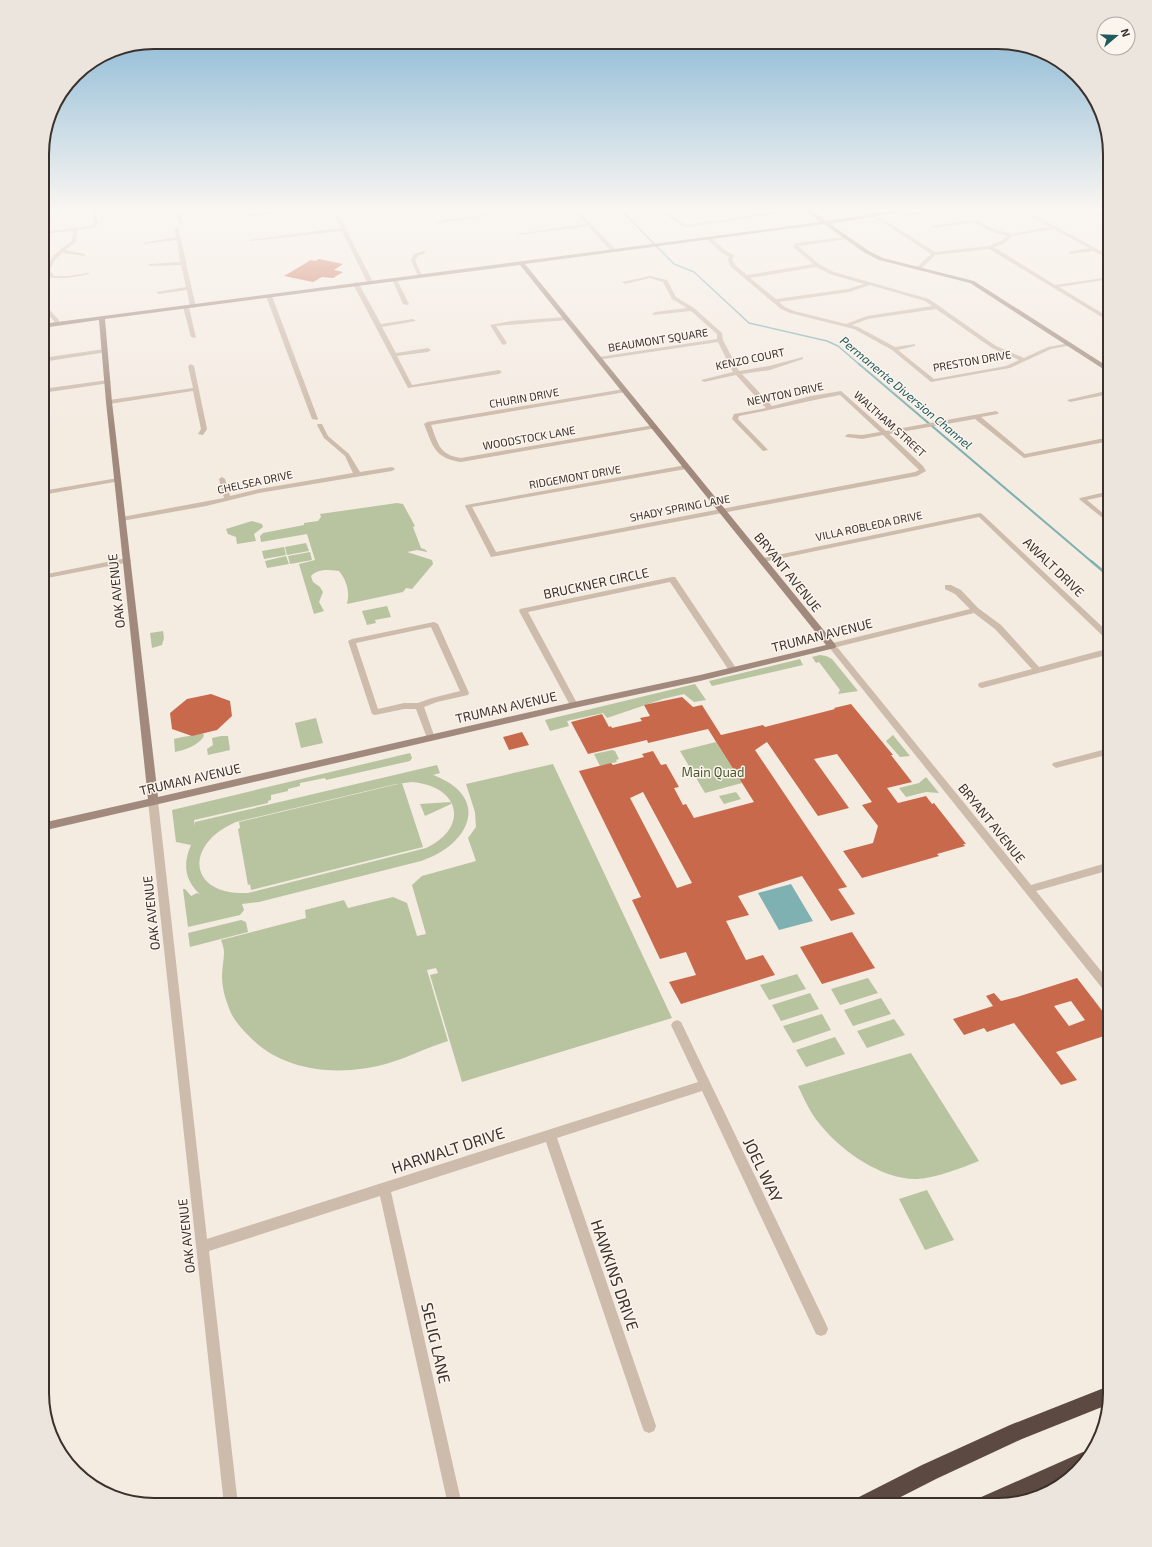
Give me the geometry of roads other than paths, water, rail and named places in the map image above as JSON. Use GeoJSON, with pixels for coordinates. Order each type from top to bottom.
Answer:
{"type":"FeatureCollection","features":[{"type":"Feature","properties":{"kind":"highway"},"geometry":{"type":"LineString","coordinates":[[878,1498],[942,1466],[1017,1432],[1103,1398]]}},
{"type":"Feature","properties":{"kind":"highway"},"geometry":{"type":"LineString","coordinates":[[1003,1498],[1072,1467]]}},
{"type":"Feature","properties":{"kind":"street"},"geometry":{"type":"LineString","coordinates":[[187,282],[193,306]]}},
{"type":"Feature","properties":{"kind":"street"},"geometry":{"type":"LineString","coordinates":[[49,325],[369,282]]}},
{"type":"Feature","properties":{"kind":"street"},"geometry":{"type":"LineString","coordinates":[[395,282],[406,304]]}},
{"type":"Feature","properties":{"kind":"street","name":"BRYANT AVENUE"},"geometry":{"type":"LineString","coordinates":[[536,282],[763,560],[1103,981]]}},
{"type":"Feature","properties":{"kind":"street"},"geometry":{"type":"LineString","coordinates":[[664,282],[668,285],[674,298],[692,309],[720,334],[720,340],[737,373],[770,408]]}},
{"type":"Feature","properties":{"kind":"street","name":"PRESTON DRIVE"},"geometry":{"type":"LineString","coordinates":[[752,282],[783,308],[792,312],[856,328],[894,349],[932,381],[1008,367],[1050,348],[1070,345]]}},
{"type":"Feature","properties":{"kind":"street"},"geometry":{"type":"LineString","coordinates":[[863,282],[927,300],[994,347],[1025,360]]}},
{"type":"Feature","properties":{"kind":"street"},"geometry":{"type":"LineString","coordinates":[[972,282],[1103,366]]}},
{"type":"Feature","properties":{"kind":"street"},"geometry":{"type":"LineString","coordinates":[[1050,282],[1103,316]]}},
{"type":"Feature","properties":{"kind":"street"},"geometry":{"type":"LineString","coordinates":[[1056,286],[1082,282]]}},
{"type":"Feature","properties":{"kind":"street"},"geometry":{"type":"LineString","coordinates":[[356,284],[410,387],[499,372]]}},
{"type":"Feature","properties":{"kind":"street"},"geometry":{"type":"LineString","coordinates":[[774,301],[849,290],[870,284]]}},
{"type":"Feature","properties":{"kind":"street"},"geometry":{"type":"LineString","coordinates":[[159,292],[189,288]]}},
{"type":"Feature","properties":{"kind":"street"},"geometry":{"type":"LineString","coordinates":[[269,296],[315,419]]}},
{"type":"Feature","properties":{"kind":"street"},"geometry":{"type":"LineString","coordinates":[[186,307],[194,337]]}},
{"type":"Feature","properties":{"kind":"street"},"geometry":{"type":"LineString","coordinates":[[848,325],[867,318],[937,307]]}},
{"type":"Feature","properties":{"kind":"street"},"geometry":{"type":"LineString","coordinates":[[655,314],[692,309]]}},
{"type":"Feature","properties":{"kind":"street"},"geometry":{"type":"LineString","coordinates":[[49,312],[57,320],[57,324]]}},
{"type":"Feature","properties":{"kind":"street","name":"OAK AVENUE"},"geometry":{"type":"LineString","coordinates":[[102,318],[109,402],[231,1498]]}},
{"type":"Feature","properties":{"kind":"street"},"geometry":{"type":"LineString","coordinates":[[504,343],[493,325],[519,321],[548,321],[566,319]]}},
{"type":"Feature","properties":{"kind":"street"},"geometry":{"type":"LineString","coordinates":[[379,326],[413,322]]}},
{"type":"Feature","properties":{"kind":"street","name":"BEAUMONT SQUARE"},"geometry":{"type":"LineString","coordinates":[[598,359],[720,340]]}},
{"type":"Feature","properties":{"kind":"street"},"geometry":{"type":"LineString","coordinates":[[894,349],[913,345]]}},
{"type":"Feature","properties":{"kind":"street"},"geometry":{"type":"LineString","coordinates":[[394,355],[428,350]]}},
{"type":"Feature","properties":{"kind":"street"},"geometry":{"type":"LineString","coordinates":[[49,359],[105,351]]}},
{"type":"Feature","properties":{"kind":"street","name":"KENZO COURT"},"geometry":{"type":"LineString","coordinates":[[704,380],[770,368],[801,358]]}},
{"type":"Feature","properties":{"kind":"street"},"geometry":{"type":"LineString","coordinates":[[191,366],[204,429],[201,434]]}},
{"type":"Feature","properties":{"kind":"street"},"geometry":{"type":"LineString","coordinates":[[49,390],[108,382]]}},
{"type":"Feature","properties":{"kind":"street"},"geometry":{"type":"LineString","coordinates":[[109,402],[196,389]]}},
{"type":"Feature","properties":{"kind":"street","name":"CHURIN DRIVE"},"geometry":{"type":"LineString","coordinates":[[427,424],[624,391]]}},
{"type":"Feature","properties":{"kind":"street","name":"NEWTON DRIVE"},"geometry":{"type":"LineString","coordinates":[[765,450],[735,416],[811,398],[841,393]]}},
{"type":"Feature","properties":{"kind":"street","name":"WALTHAM STREET"},"geometry":{"type":"LineString","coordinates":[[841,393],[921,466],[923,471]]}},
{"type":"Feature","properties":{"kind":"street"},"geometry":{"type":"LineString","coordinates":[[1070,400],[1103,393]]}},
{"type":"Feature","properties":{"kind":"street"},"geometry":{"type":"LineString","coordinates":[[848,436],[862,437],[996,413]]}},
{"type":"Feature","properties":{"kind":"street"},"geometry":{"type":"LineString","coordinates":[[977,417],[1024,456],[1103,440]]}},
{"type":"Feature","properties":{"kind":"street","name":"WOODSTOCK LANE"},"geometry":{"type":"LineString","coordinates":[[427,424],[441,455],[449,459],[461,460],[654,427]]}},
{"type":"Feature","properties":{"kind":"street"},"geometry":{"type":"LineString","coordinates":[[320,425],[323,434],[329,441],[343,451],[352,461],[357,474]]}},
{"type":"Feature","properties":{"kind":"street","name":"RIDGEMONT DRIVE"},"geometry":{"type":"LineString","coordinates":[[468,506],[686,467]]}},
{"type":"Feature","properties":{"kind":"street","name":"CHELSEA DRIVE"},"geometry":{"type":"LineString","coordinates":[[122,520],[228,499],[259,491],[392,469]]}},
{"type":"Feature","properties":{"kind":"street","name":"SHADY SPRING LANE"},"geometry":{"type":"LineString","coordinates":[[468,506],[494,555],[917,474],[923,471]]}},
{"type":"Feature","properties":{"kind":"street"},"geometry":{"type":"LineString","coordinates":[[222,479],[228,499]]}},
{"type":"Feature","properties":{"kind":"street"},"geometry":{"type":"LineString","coordinates":[[49,491],[118,480]]}},
{"type":"Feature","properties":{"kind":"street"},"geometry":{"type":"LineString","coordinates":[[1103,494],[1082,499],[1103,516]]}},
{"type":"Feature","properties":{"kind":"street","name":"VILLA ROBLEDA DRIVE"},"geometry":{"type":"LineString","coordinates":[[763,560],[980,515]]}},
{"type":"Feature","properties":{"kind":"street","name":"AWALT DRIVE"},"geometry":{"type":"LineString","coordinates":[[980,515],[1103,631]]}},
{"type":"Feature","properties":{"kind":"street"},"geometry":{"type":"LineString","coordinates":[[49,576],[127,560]]}},
{"type":"Feature","properties":{"kind":"street","name":"BRUCKNER CIRCLE"},"geometry":{"type":"LineString","coordinates":[[574,705],[523,611],[672,579],[733,670]]}},
{"type":"Feature","properties":{"kind":"street"},"geometry":{"type":"LineString","coordinates":[[948,587],[958,592],[975,610],[998,627],[1037,670]]}},
{"type":"Feature","properties":{"kind":"street","name":"TRUMAN AVENUE"},"geometry":{"type":"LineString","coordinates":[[49,825],[733,670],[975,610]]}},
{"type":"Feature","properties":{"kind":"street"},"geometry":{"type":"LineString","coordinates":[[434,624],[465,693],[435,700],[420,706],[404,706],[375,712],[352,641],[434,624]]}},
{"type":"Feature","properties":{"kind":"street"},"geometry":{"type":"LineString","coordinates":[[982,685],[1103,653]]}},
{"type":"Feature","properties":{"kind":"street"},"geometry":{"type":"LineString","coordinates":[[420,706],[431,738]]}},
{"type":"Feature","properties":{"kind":"street"},"geometry":{"type":"LineString","coordinates":[[1056,765],[1103,752]]}},
{"type":"Feature","properties":{"kind":"street"},"geometry":{"type":"LineString","coordinates":[[1029,889],[1103,868]]}},
{"type":"Feature","properties":{"kind":"street","name":"JOEL WAY"},"geometry":{"type":"LineString","coordinates":[[677,1025],[704,1085],[821,1329]]}},
{"type":"Feature","properties":{"kind":"street","name":"HARWALT DRIVE"},"geometry":{"type":"LineString","coordinates":[[202,1247],[704,1085]]}},
{"type":"Feature","properties":{"kind":"street","name":"HAWKINS DRIVE"},"geometry":{"type":"LineString","coordinates":[[550,1134],[649,1426]]}},
{"type":"Feature","properties":{"kind":"street","name":"SELIG LANE"},"geometry":{"type":"LineString","coordinates":[[384,1188],[453,1498]]}},
{"type":"Feature","properties":{"kind":"water"},"geometry":{"type":"Polygon","coordinates":[[[791,884],[813,921],[779,930],[758,893],[791,884]]]}},
{"type":"Feature","properties":{"kind":"waterway","name":"Permanente Diversion Channel"},"geometry":{"type":"LineString","coordinates":[[705,282],[749,323],[827,341],[838,346],[860,365]]}},
{"type":"Feature","properties":{"kind":"waterway","name":"Permanente Diversion Channel"},"geometry":{"type":"LineString","coordinates":[[859,364],[1092,562]]}},
{"type":"Feature","properties":{"kind":"waterway","name":"Permanente Diversion Channel"},"geometry":{"type":"LineString","coordinates":[[1091,561],[1103,571]]}},
{"type":"Feature","properties":{"kind":"park label","name":"Main Quad"},"geometry":{"type":"Point","coordinates":[713,772]}}]}
